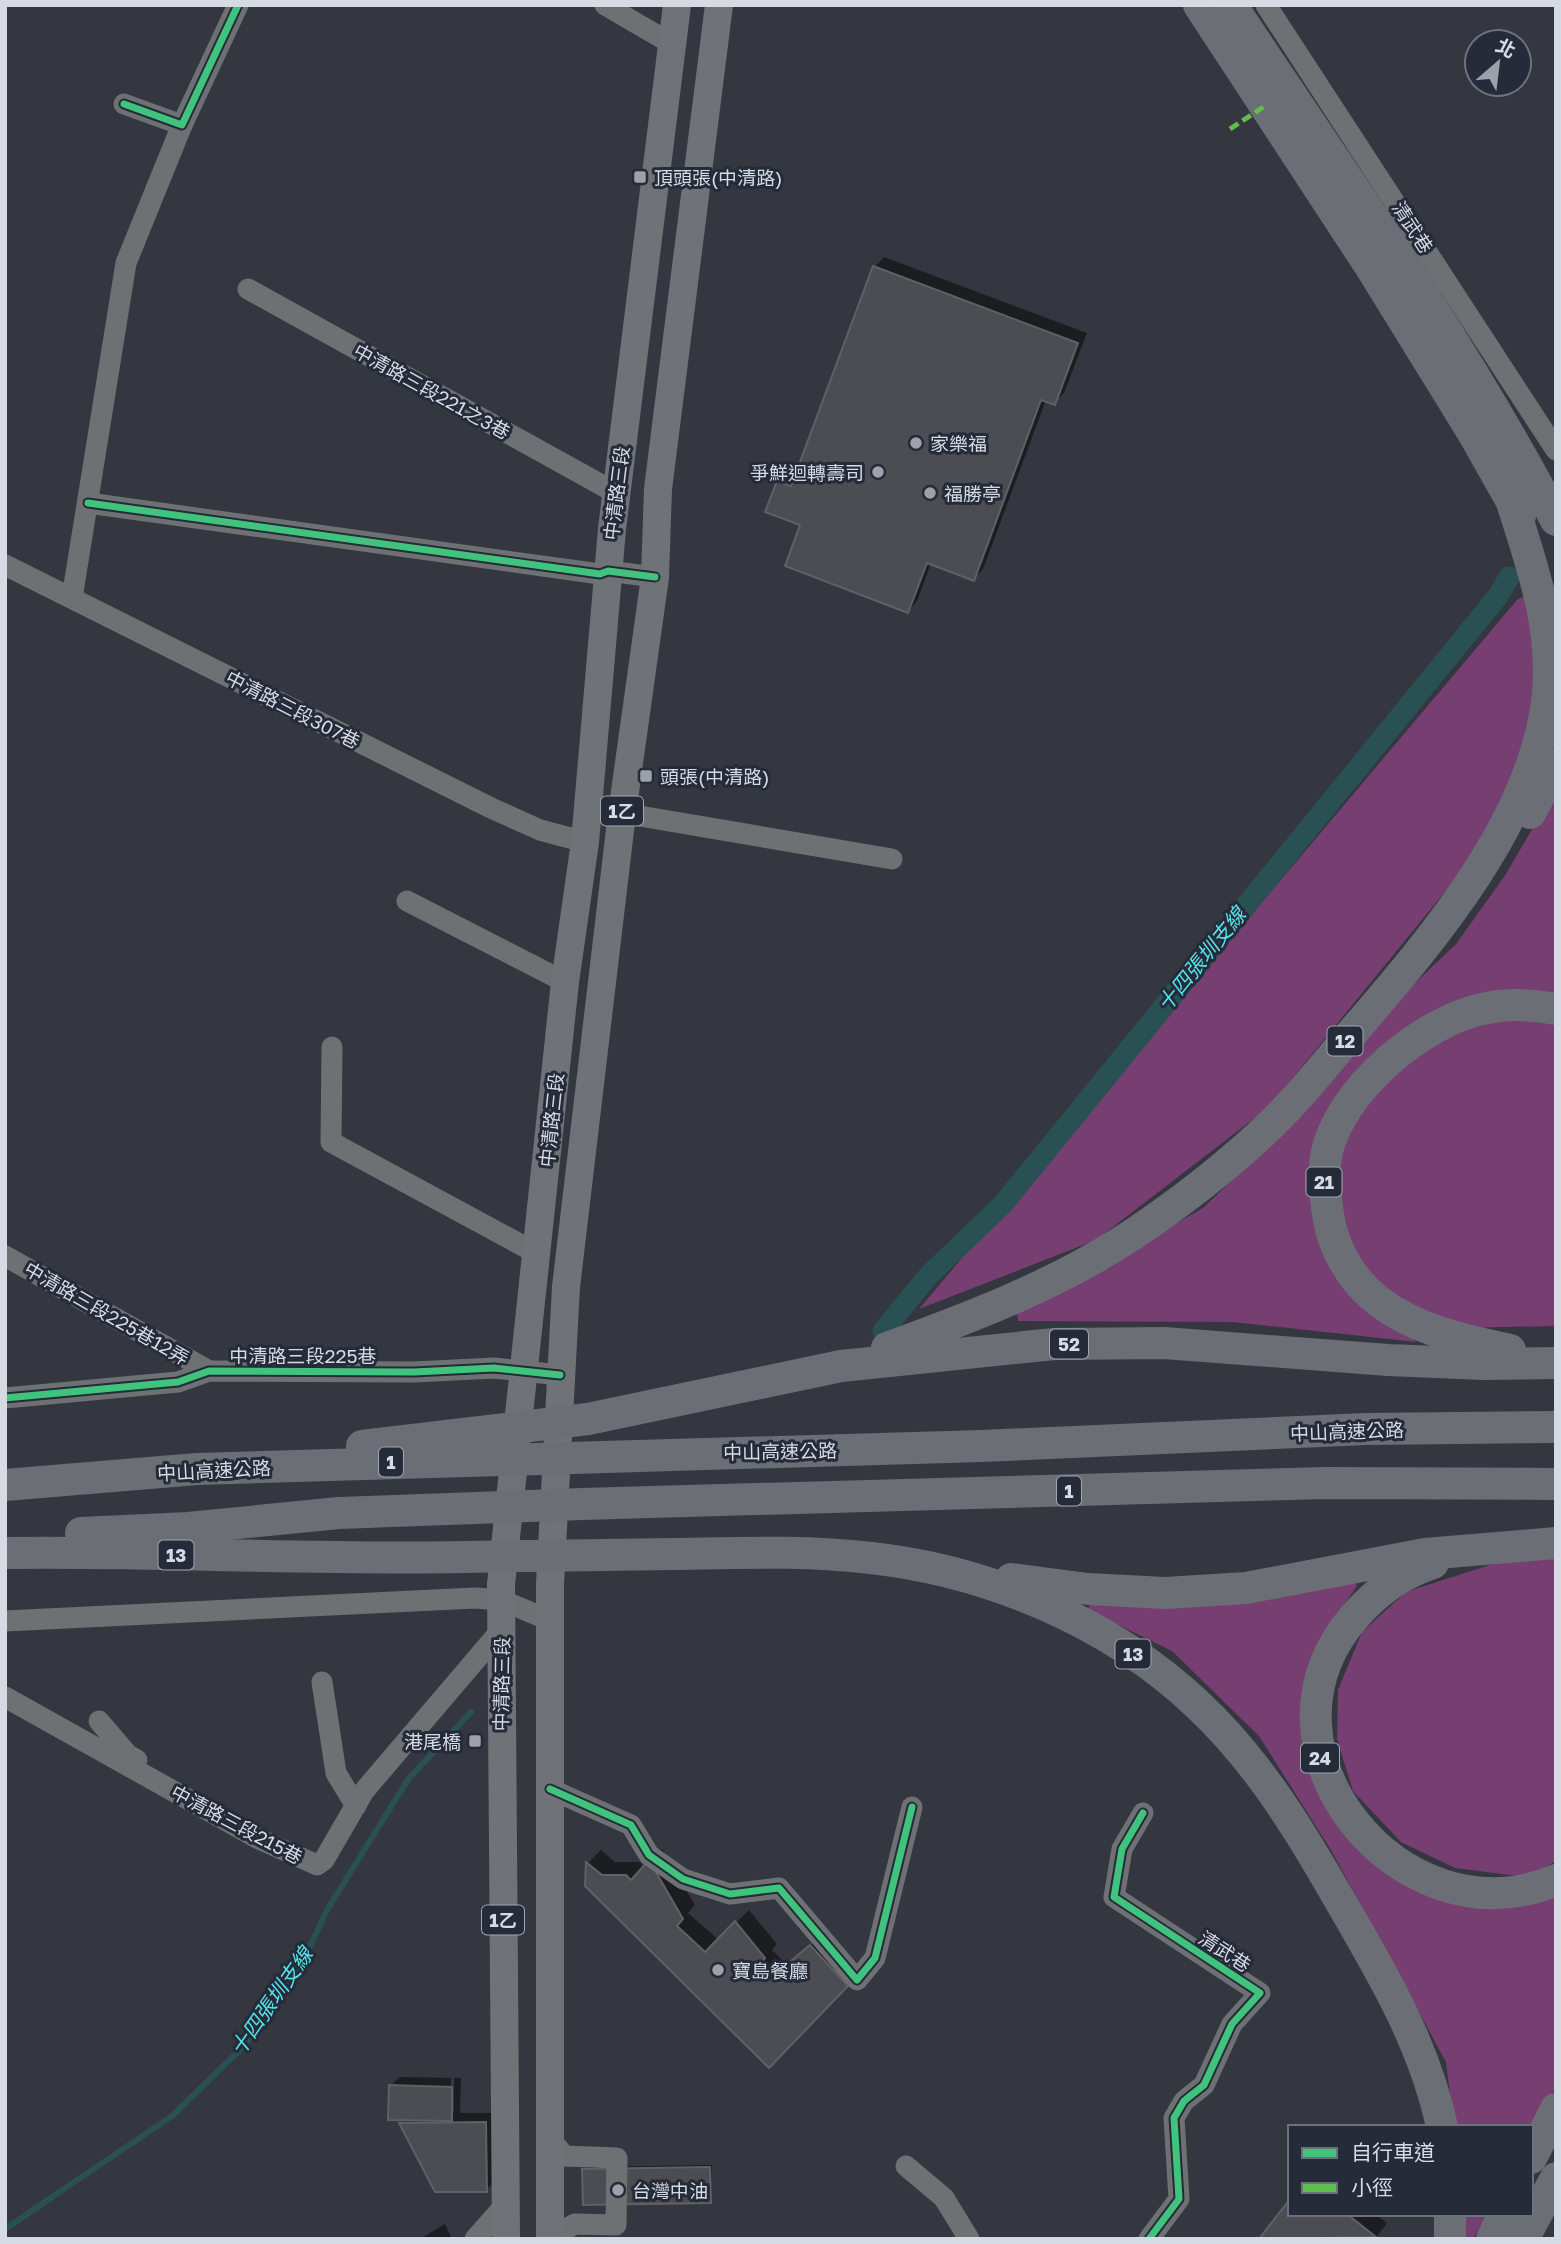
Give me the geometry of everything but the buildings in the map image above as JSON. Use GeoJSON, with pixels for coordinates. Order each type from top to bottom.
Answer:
{"type":"FeatureCollection","features":[{"type":"Feature","properties":{"kind":"highway"},"geometry":{"type":"LineString","coordinates":[[1199,5],[1372,269],[1511,499],[1556,591]]}},
{"type":"Feature","properties":{"kind":"highway"},"geometry":{"type":"LineString","coordinates":[[1231,5],[1438,317],[1516,445],[1556,520]]}},
{"type":"Feature","properties":{"kind":"highway","name":"12"},"geometry":{"type":"LineString","coordinates":[[841,1366],[981,1313],[1055,1279],[1131,1236],[1205,1182],[1262,1133],[1381,999],[1474,876],[1523,786],[1539,738],[1548,694],[1548,626],[1511,499]]}},
{"type":"Feature","properties":{"kind":"highway"},"geometry":{"type":"LineString","coordinates":[[1381,999],[1455,926],[1478,899],[1556,765]]}},
{"type":"Feature","properties":{"kind":"highway","name":"21"},"geometry":{"type":"LineString","coordinates":[[1556,1009],[1524,1004],[1486,1008],[1461,1015],[1426,1032],[1387,1062],[1369,1080],[1343,1116],[1327,1154],[1324,1192],[1332,1236],[1355,1278],[1377,1300],[1452,1338],[1556,1361]]}},
{"type":"Feature","properties":{"kind":"highway","name":"52"},"geometry":{"type":"LineString","coordinates":[[197,1469],[466,1431],[588,1419],[841,1366],[1054,1344],[1164,1343],[1401,1360],[1556,1361]]}},
{"type":"Feature","properties":{"kind":"highway","name":"中山高速公路"},"geometry":{"type":"LineString","coordinates":[[5,1485],[197,1469],[981,1446],[1366,1429],[1556,1427]]}},
{"type":"Feature","properties":{"kind":"highway","name":"1"},"geometry":{"type":"LineString","coordinates":[[5,1536],[188,1528],[339,1513],[582,1504],[1326,1483],[1556,1483]]}},
{"type":"Feature","properties":{"kind":"highway"},"geometry":{"type":"LineString","coordinates":[[944,1571],[1088,1589],[1165,1593],[1246,1588],[1425,1554],[1482,1547],[1556,1543]]}},
{"type":"Feature","properties":{"kind":"highway","name":"24"},"geometry":{"type":"LineString","coordinates":[[1482,1547],[1423,1566],[1376,1593],[1340,1633],[1322,1670],[1316,1700],[1315,1731],[1322,1769],[1357,1826],[1392,1860],[1433,1883],[1475,1893],[1512,1892],[1556,1880]]}},
{"type":"Feature","properties":{"kind":"highway","name":"13"},"geometry":{"type":"LineString","coordinates":[[5,1553],[79,1552],[346,1559],[785,1552],[872,1558],[944,1571],[1020,1594],[1118,1644],[1198,1704],[1248,1758],[1291,1816],[1392,1994],[1422,2055],[1441,2125]]}},
{"type":"Feature","properties":{"kind":"highway"},"geometry":{"type":"LineString","coordinates":[[1533,2154],[1556,2109]]}},
{"type":"Feature","properties":{"kind":"highway"},"geometry":{"type":"LineString","coordinates":[[1523,2239],[1556,2178]]}},
{"type":"Feature","properties":{"kind":"highway"},"geometry":{"type":"LineString","coordinates":[[1450,2216],[1450,2239]]}},
{"type":"Feature","properties":{"kind":"highway"},"geometry":{"type":"LineString","coordinates":[[1492,2239],[1503,2216]]}},
{"type":"Feature","properties":{"kind":"main road","name":"中清路三段"},"geometry":{"type":"LineString","coordinates":[[506,2239],[501,1600],[565,982],[585,842],[616,493],[677,5]]}},
{"type":"Feature","properties":{"kind":"main road","name":"中清路三段"},"geometry":{"type":"LineString","coordinates":[[550,2238],[549,1620],[566,1287],[622,813],[655,577],[658,489],[719,5]]}},
{"type":"Feature","properties":{"kind":"street"},"geometry":{"type":"LineString","coordinates":[[72,598],[126,263],[182,125],[238,5]]}},
{"type":"Feature","properties":{"kind":"street"},"geometry":{"type":"LineString","coordinates":[[605,5],[672,44]]}},
{"type":"Feature","properties":{"kind":"street","name":"清武巷"},"geometry":{"type":"LineString","coordinates":[[1266,5],[1556,450]]}},
{"type":"Feature","properties":{"kind":"street"},"geometry":{"type":"LineString","coordinates":[[124,103],[182,125]]}},
{"type":"Feature","properties":{"kind":"street","name":"中清路三段221之3巷"},"geometry":{"type":"LineString","coordinates":[[248,289],[616,493]]}},
{"type":"Feature","properties":{"kind":"street"},"geometry":{"type":"LineString","coordinates":[[88,503],[600,574],[608,571],[655,577]]}},
{"type":"Feature","properties":{"kind":"street","name":"中清路三段307巷"},"geometry":{"type":"LineString","coordinates":[[5,565],[491,808],[540,830],[585,842]]}},
{"type":"Feature","properties":{"kind":"street"},"geometry":{"type":"LineString","coordinates":[[622,813],[892,859]]}},
{"type":"Feature","properties":{"kind":"street"},"geometry":{"type":"LineString","coordinates":[[407,901],[565,982]]}},
{"type":"Feature","properties":{"kind":"street"},"geometry":{"type":"LineString","coordinates":[[332,1047],[331,1142],[538,1254]]}},
{"type":"Feature","properties":{"kind":"street","name":"中清路三段225巷12弄"},"geometry":{"type":"LineString","coordinates":[[5,1256],[209,1371]]}},
{"type":"Feature","properties":{"kind":"street","name":"中清路三段225巷"},"geometry":{"type":"LineString","coordinates":[[5,1398],[177,1382],[209,1371],[414,1372],[495,1368],[560,1375]]}},
{"type":"Feature","properties":{"kind":"street"},"geometry":{"type":"LineString","coordinates":[[5,1621],[475,1598],[501,1600],[549,1620]]}},
{"type":"Feature","properties":{"kind":"street","name":"中清路三段215巷"},"geometry":{"type":"LineString","coordinates":[[5,1697],[229,1822],[317,1865],[324,1860],[364,1791],[502,1629]]}},
{"type":"Feature","properties":{"kind":"street"},"geometry":{"type":"LineString","coordinates":[[322,1682],[336,1773],[356,1806]]}},
{"type":"Feature","properties":{"kind":"street"},"geometry":{"type":"LineString","coordinates":[[99,1721],[128,1755],[231,1810],[229,1822]]}},
{"type":"Feature","properties":{"kind":"street"},"geometry":{"type":"LineString","coordinates":[[550,1789],[631,1825],[649,1855],[683,1879],[730,1894],[779,1888],[856,1980],[875,1958],[912,1807]]}},
{"type":"Feature","properties":{"kind":"street","name":"清武巷"},"geometry":{"type":"LineString","coordinates":[[1143,1813],[1122,1849],[1114,1897],[1260,1993],[1231,2024],[1204,2085],[1184,2101],[1174,2118],[1179,2199],[1149,2239]]}},
{"type":"Feature","properties":{"kind":"street"},"geometry":{"type":"LineString","coordinates":[[550,2138],[564,2156],[617,2158],[618,2190],[616,2225],[575,2224],[550,2238]]}},
{"type":"Feature","properties":{"kind":"street"},"geometry":{"type":"LineString","coordinates":[[906,2166],[944,2198],[969,2239]]}},
{"type":"Feature","properties":{"kind":"street"},"geometry":{"type":"LineString","coordinates":[[475,2239],[506,2204]]}},
{"type":"Feature","properties":{"kind":"shaded area"},"geometry":{"type":"Polygon","coordinates":[[[1529,593],[1540,691],[1522,767],[1475,855],[1269,1107],[1096,1240],[919,1309],[1517,600],[1529,593]]]}},
{"type":"Feature","properties":{"kind":"shaded area"},"geometry":{"type":"Polygon","coordinates":[[[1556,788],[1556,1008],[1504,999],[1380,1055],[1312,1203],[1416,1342],[1233,1322],[1018,1321],[1017,1311],[1063,1289],[1203,1208],[1297,1118],[1379,1017],[1456,944],[1506,874],[1556,788]]]}},
{"type":"Feature","properties":{"kind":"shaded area"},"geometry":{"type":"Polygon","coordinates":[[[1499,1015],[1556,1022],[1556,1326],[1454,1328],[1401,1309],[1340,1248],[1333,1148],[1359,1096],[1420,1044],[1499,1015]]]}},
{"type":"Feature","properties":{"kind":"shaded area"},"geometry":{"type":"Polygon","coordinates":[[[1542,1548],[1556,1548],[1556,1861],[1527,1877],[1455,1868],[1401,1842],[1353,1791],[1337,1739],[1338,1690],[1362,1632],[1406,1592],[1542,1548]]]}},
{"type":"Feature","properties":{"kind":"shaded area"},"geometry":{"type":"Polygon","coordinates":[[[1352,1576],[1357,1586],[1317,1644],[1304,1693],[1308,1765],[1364,1852],[1431,1892],[1512,1907],[1556,1893],[1556,2087],[1533,2131],[1533,2125],[1454,2125],[1446,2062],[1331,1850],[1259,1736],[1172,1651],[1088,1610],[1091,1599],[1352,1576]]]}},
{"type":"Feature","properties":{"kind":"shaded area"},"geometry":{"type":"Polygon","coordinates":[[[1465,2216],[1487,2216],[1473,2239],[1462,2239],[1465,2216]]]}},
{"type":"Feature","properties":{"kind":"waterway","name":"十四張圳支線"},"geometry":{"type":"LineString","coordinates":[[883,1331],[929,1275],[1003,1204],[1498,596],[1509,577]]}},
{"type":"Feature","properties":{"kind":"waterway","name":"十四張圳支線"},"geometry":{"type":"LineString","coordinates":[[5,2229],[172,2116],[245,2045],[306,1955],[327,1910],[409,1778],[471,1712]]}},
{"type":"Feature","properties":{"kind":"marked path"},"geometry":{"type":"LineString","coordinates":[[1230,129],[1265,106]]}},
{"type":"Feature","properties":{"kind":"cycle path"},"geometry":{"type":"LineString","coordinates":[[124,104],[182,125],[238,5]]}},
{"type":"Feature","properties":{"kind":"cycle path"},"geometry":{"type":"LineString","coordinates":[[88,503],[600,574],[608,571],[655,577]]}},
{"type":"Feature","properties":{"kind":"cycle path"},"geometry":{"type":"LineString","coordinates":[[5,1398],[178,1382],[209,1371],[414,1372],[494,1368],[560,1375]]}},
{"type":"Feature","properties":{"kind":"cycle path"},"geometry":{"type":"LineString","coordinates":[[550,1789],[631,1825],[649,1855],[683,1879],[730,1894],[779,1888],[857,1980],[875,1958],[912,1807]]}},
{"type":"Feature","properties":{"kind":"cycle path"},"geometry":{"type":"LineString","coordinates":[[1143,1813],[1122,1849],[1114,1897],[1260,1993],[1232,2024],[1204,2085],[1184,2101],[1174,2118],[1179,2199],[1149,2239]]}},
{"type":"Feature","properties":{"kind":"place","name":"頂頭張(中清路)"},"geometry":{"type":"Point","coordinates":[640,177]}},
{"type":"Feature","properties":{"kind":"place","name":"家樂福"},"geometry":{"type":"Point","coordinates":[916,443]}},
{"type":"Feature","properties":{"kind":"place","name":"爭鮮迴轉壽司"},"geometry":{"type":"Point","coordinates":[878,472]}},
{"type":"Feature","properties":{"kind":"place","name":"福勝亭"},"geometry":{"type":"Point","coordinates":[930,493]}},
{"type":"Feature","properties":{"kind":"place","name":"頭張(中清路)"},"geometry":{"type":"Point","coordinates":[646,776]}},
{"type":"Feature","properties":{"kind":"place","name":"港尾橋"},"geometry":{"type":"Point","coordinates":[475,1741]}},
{"type":"Feature","properties":{"kind":"place","name":"寶島餐廳"},"geometry":{"type":"Point","coordinates":[718,1970]}},
{"type":"Feature","properties":{"kind":"place","name":"台灣中油"},"geometry":{"type":"Point","coordinates":[618,2190]}}]}
